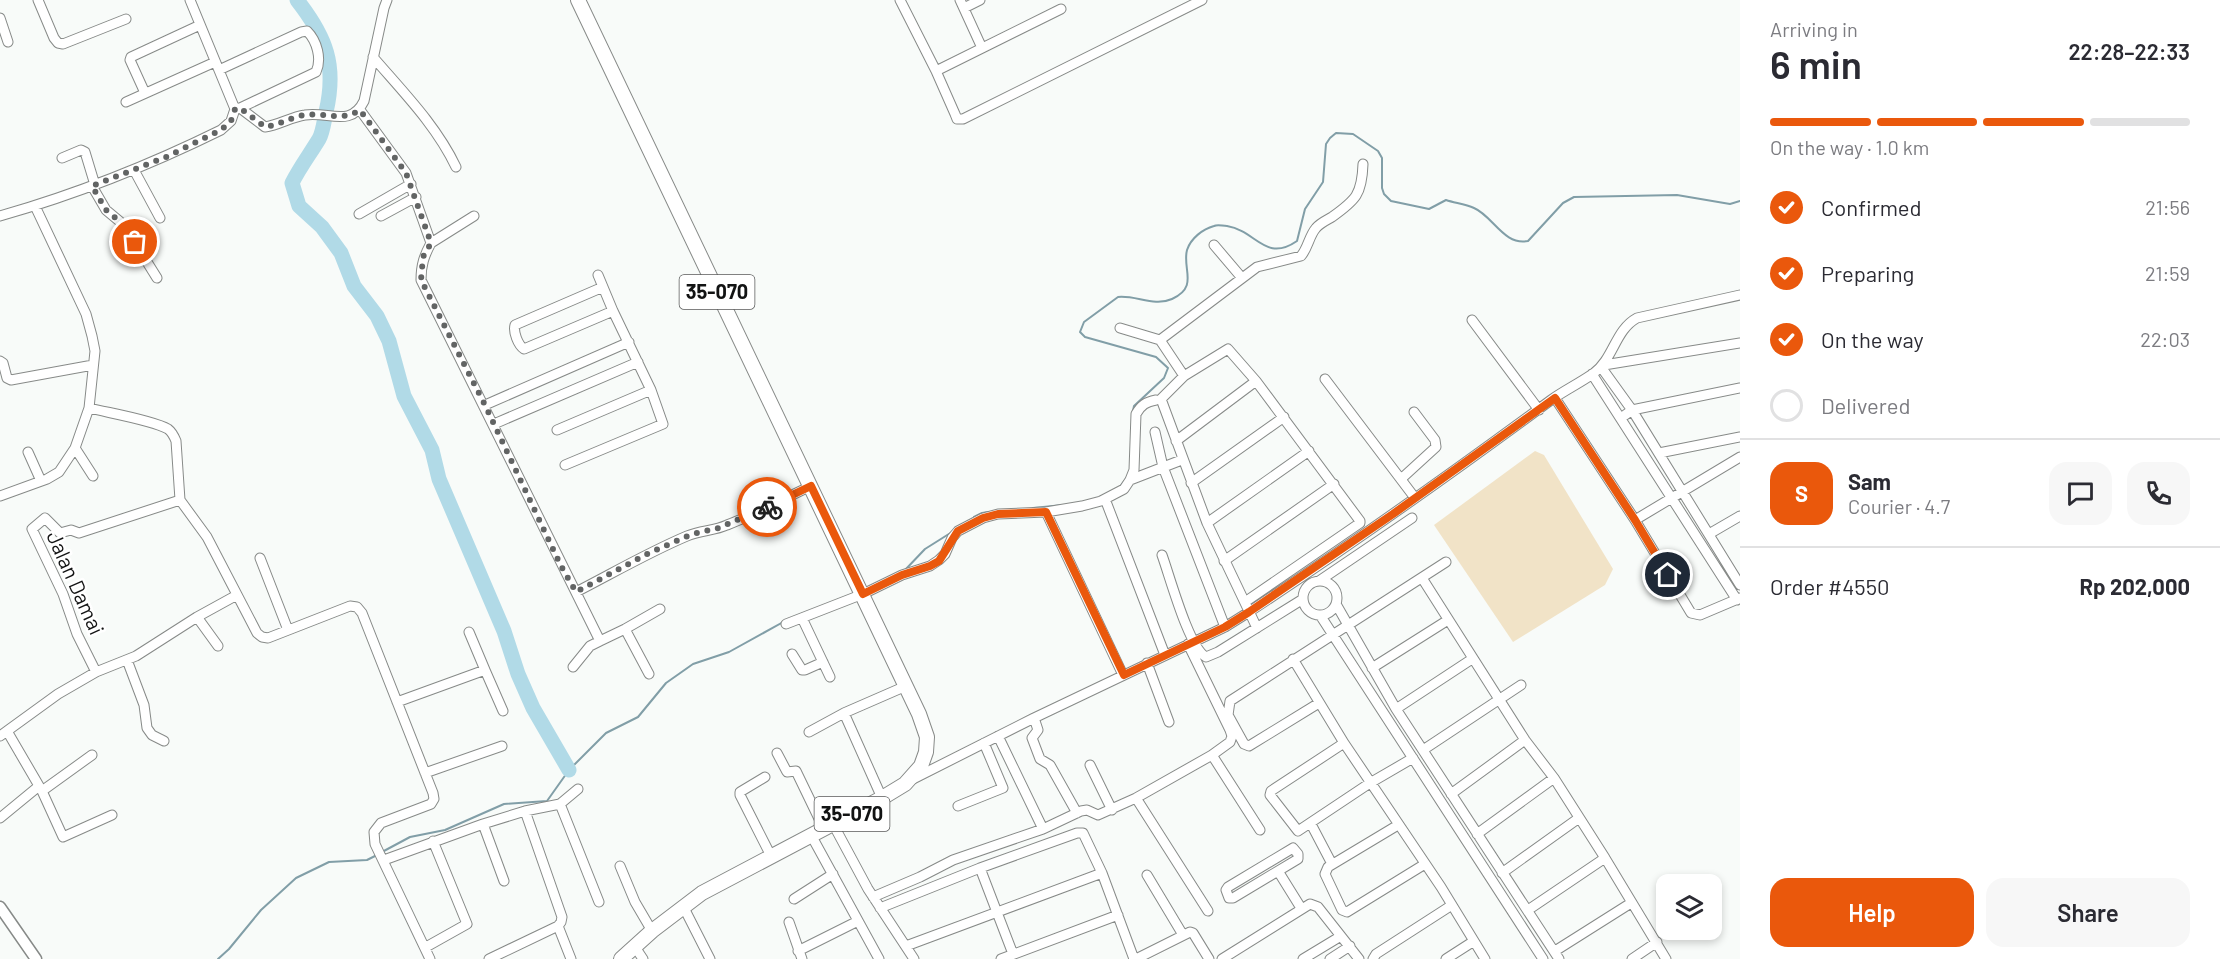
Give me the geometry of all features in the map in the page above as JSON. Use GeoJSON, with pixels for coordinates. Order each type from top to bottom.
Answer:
{"type":"FeatureCollection","features":[{"type":"Feature","properties":{"kind":"main road","name":"35-070"},"geometry":{"type":"LineString","coordinates":[[578,0],[861,589],[919,714],[927,737],[926,752],[921,765],[905,784],[702,893],[652,931],[621,959]]}},
{"type":"Feature","properties":{"kind":"street"},"geometry":{"type":"LineString","coordinates":[[38,0],[58,43],[63,44],[126,19]]}},
{"type":"Feature","properties":{"kind":"street"},"geometry":{"type":"LineString","coordinates":[[190,0],[237,108],[265,127],[276,126],[306,114],[340,117],[360,110],[364,100],[383,3]]}},
{"type":"Feature","properties":{"kind":"street"},"geometry":{"type":"LineString","coordinates":[[900,0],[957,118],[963,119],[1202,0]]}},
{"type":"Feature","properties":{"kind":"street"},"geometry":{"type":"LineString","coordinates":[[980,0],[962,4],[982,48]]}},
{"type":"Feature","properties":{"kind":"street"},"geometry":{"type":"LineString","coordinates":[[936,71],[1061,9]]}},
{"type":"Feature","properties":{"kind":"street"},"geometry":{"type":"LineString","coordinates":[[0,18],[8,42]]}},
{"type":"Feature","properties":{"kind":"street"},"geometry":{"type":"LineString","coordinates":[[145,93],[130,60],[131,57],[200,25]]}},
{"type":"Feature","properties":{"kind":"street"},"geometry":{"type":"LineString","coordinates":[[0,216],[35,206],[134,170],[221,130],[231,121],[237,108],[316,72],[319,58],[312,36],[307,31],[301,32],[126,102]]}},
{"type":"Feature","properties":{"kind":"street"},"geometry":{"type":"LineString","coordinates":[[373,57],[433,128],[445,144],[456,166]]}},
{"type":"Feature","properties":{"kind":"street"},"geometry":{"type":"LineString","coordinates":[[360,110],[399,162],[411,184],[431,243]]}},
{"type":"Feature","properties":{"kind":"street"},"geometry":{"type":"LineString","coordinates":[[62,158],[81,150],[86,152],[93,185],[106,210],[124,225],[157,278]]}},
{"type":"Feature","properties":{"kind":"street"},"geometry":{"type":"LineString","coordinates":[[1160,340],[1242,278],[1264,265],[1301,256],[1317,226],[1344,208],[1357,195],[1362,185],[1363,164]]}},
{"type":"Feature","properties":{"kind":"street"},"geometry":{"type":"LineString","coordinates":[[134,170],[160,218]]}},
{"type":"Feature","properties":{"kind":"street"},"geometry":{"type":"LineString","coordinates":[[358,214],[411,184]]}},
{"type":"Feature","properties":{"kind":"street"},"geometry":{"type":"LineString","coordinates":[[381,216],[416,197]]}},
{"type":"Feature","properties":{"kind":"street"},"geometry":{"type":"LineString","coordinates":[[0,496],[59,472],[75,448],[89,408],[95,351],[86,314],[35,206]]}},
{"type":"Feature","properties":{"kind":"street"},"geometry":{"type":"LineString","coordinates":[[474,216],[431,243],[423,257],[421,280],[485,405],[561,566],[600,641]]}},
{"type":"Feature","properties":{"kind":"street"},"geometry":{"type":"LineString","coordinates":[[1214,245],[1242,278]]}},
{"type":"Feature","properties":{"kind":"street"},"geometry":{"type":"LineString","coordinates":[[565,465],[663,424],[651,390],[598,275]]}},
{"type":"Feature","properties":{"kind":"street"},"geometry":{"type":"LineString","coordinates":[[603,287],[515,325],[514,331],[524,349],[613,311]]}},
{"type":"Feature","properties":{"kind":"street"},"geometry":{"type":"LineString","coordinates":[[1543,959],[1334,635],[1320,615],[1308,611],[1303,599],[1304,592],[1312,580],[1393,514],[1602,366],[1614,348],[1619,334],[1629,322],[1637,318],[1740,295]]}},
{"type":"Feature","properties":{"kind":"street"},"geometry":{"type":"LineString","coordinates":[[1472,320],[1539,410]]}},
{"type":"Feature","properties":{"kind":"street"},"geometry":{"type":"LineString","coordinates":[[1120,328],[1160,340],[1184,376]]}},
{"type":"Feature","properties":{"kind":"street"},"geometry":{"type":"LineString","coordinates":[[485,405],[629,342]]}},
{"type":"Feature","properties":{"kind":"street"},"geometry":{"type":"LineString","coordinates":[[1602,366],[1740,343]]}},
{"type":"Feature","properties":{"kind":"street"},"geometry":{"type":"LineString","coordinates":[[1245,602],[1360,523],[1284,417],[1228,349],[1184,376],[1161,399],[1207,523],[1257,628]]}},
{"type":"Feature","properties":{"kind":"street"},"geometry":{"type":"LineString","coordinates":[[0,361],[3,363],[7,378],[11,380],[93,365]]}},
{"type":"Feature","properties":{"kind":"street"},"geometry":{"type":"LineString","coordinates":[[494,424],[638,362]]}},
{"type":"Feature","properties":{"kind":"street"},"geometry":{"type":"LineString","coordinates":[[1602,366],[1632,410],[1740,585]]}},
{"type":"Feature","properties":{"kind":"street"},"geometry":{"type":"LineString","coordinates":[[1555,398],[1635,520],[1691,613],[1700,615],[1738,599],[1592,374]]}},
{"type":"Feature","properties":{"kind":"street"},"geometry":{"type":"LineString","coordinates":[[1325,379],[1415,498]]}},
{"type":"Feature","properties":{"kind":"street"},"geometry":{"type":"LineString","coordinates":[[1176,441],[1256,381]]}},
{"type":"Feature","properties":{"kind":"street"},"geometry":{"type":"LineString","coordinates":[[1621,418],[1632,410],[1740,388]]}},
{"type":"Feature","properties":{"kind":"street"},"geometry":{"type":"LineString","coordinates":[[557,430],[651,390]]}},
{"type":"Feature","properties":{"kind":"street"},"geometry":{"type":"LineString","coordinates":[[786,624],[861,589],[930,566],[939,561],[958,531],[983,518],[998,514],[1046,512],[1082,506],[1105,499],[1124,489],[1134,470],[1136,414],[1145,403],[1156,400]]}},
{"type":"Feature","properties":{"kind":"street"},"geometry":{"type":"LineString","coordinates":[[89,408],[136,419],[167,429],[173,434],[176,441],[180,500],[207,537],[257,633],[262,637],[268,638],[350,606],[357,607],[362,613],[433,793],[434,799],[431,804],[381,823],[374,832],[375,844],[430,959]]}},
{"type":"Feature","properties":{"kind":"street"},"geometry":{"type":"LineString","coordinates":[[1401,479],[1436,447],[1435,440],[1414,412]]}},
{"type":"Feature","properties":{"kind":"street"},"geometry":{"type":"LineString","coordinates":[[1191,483],[1284,417]]}},
{"type":"Feature","properties":{"kind":"street"},"geometry":{"type":"LineString","coordinates":[[1155,432],[1164,467],[1225,627]]}},
{"type":"Feature","properties":{"kind":"street"},"geometry":{"type":"LineString","coordinates":[[1659,453],[1740,436]]}},
{"type":"Feature","properties":{"kind":"street"},"geometry":{"type":"LineString","coordinates":[[75,448],[93,476]]}},
{"type":"Feature","properties":{"kind":"street"},"geometry":{"type":"LineString","coordinates":[[1207,523],[1309,451]]}},
{"type":"Feature","properties":{"kind":"street"},"geometry":{"type":"LineString","coordinates":[[28,452],[41,481]]}},
{"type":"Feature","properties":{"kind":"street"},"geometry":{"type":"LineString","coordinates":[[1635,520],[1740,458]]}},
{"type":"Feature","properties":{"kind":"street"},"geometry":{"type":"LineString","coordinates":[[1130,480],[1179,461]]}},
{"type":"Feature","properties":{"kind":"street"},"geometry":{"type":"LineString","coordinates":[[1224,561],[1334,484]]}},
{"type":"Feature","properties":{"kind":"street"},"geometry":{"type":"LineString","coordinates":[[576,592],[649,553],[690,535],[730,524],[811,486]]}},
{"type":"Feature","properties":{"kind":"street"},"geometry":{"type":"LineString","coordinates":[[1105,499],[1119,541],[1165,655]]}},
{"type":"Feature","properties":{"kind":"street","name":"Jalan Damai"},"geometry":{"type":"LineString","coordinates":[[96,672],[77,634],[63,594],[32,529],[45,518],[60,534],[71,530],[79,533],[180,500]]}},
{"type":"Feature","properties":{"kind":"street"},"geometry":{"type":"LineString","coordinates":[[1046,512],[1124,675]]}},
{"type":"Feature","properties":{"kind":"street"},"geometry":{"type":"LineString","coordinates":[[1393,514],[1401,525]]}},
{"type":"Feature","properties":{"kind":"street"},"geometry":{"type":"LineString","coordinates":[[1709,534],[1740,516]]}},
{"type":"Feature","properties":{"kind":"street"},"geometry":{"type":"LineString","coordinates":[[905,784],[1034,718],[1225,627],[1312,580],[1412,518]]}},
{"type":"Feature","properties":{"kind":"street"},"geometry":{"type":"LineString","coordinates":[[873,897],[953,860],[1042,829],[1077,813],[1087,810],[1098,815],[1112,810],[1212,755],[1230,742],[1232,736],[1190,643],[1162,555]]}},
{"type":"Feature","properties":{"kind":"street"},"geometry":{"type":"LineString","coordinates":[[260,558],[288,630]]}},
{"type":"Feature","properties":{"kind":"street"},"geometry":{"type":"LineString","coordinates":[[1319,703],[1249,746],[1244,744],[1228,715],[1230,701],[1446,562]]}},
{"type":"Feature","properties":{"kind":"street"},"geometry":{"type":"LineString","coordinates":[[1730,568],[1740,562]]}},
{"type":"Feature","properties":{"kind":"street"},"geometry":{"type":"LineString","coordinates":[[1422,578],[1525,740],[1554,778],[1666,959]]}},
{"type":"Feature","properties":{"kind":"street"},"geometry":{"type":"LineString","coordinates":[[1312,580],[1325,582],[1335,591],[1335,604],[1396,709],[1557,955],[1631,903]]}},
{"type":"Feature","properties":{"kind":"street"},"geometry":{"type":"LineString","coordinates":[[112,815],[63,837],[40,788],[3,733],[58,694],[96,672],[136,656],[197,617],[237,595]]}},
{"type":"Feature","properties":{"kind":"street"},"geometry":{"type":"LineString","coordinates":[[1190,643],[1206,657],[1303,599]]}},
{"type":"Feature","properties":{"kind":"street"},"geometry":{"type":"LineString","coordinates":[[1320,615],[1332,609],[1335,604]]}},
{"type":"Feature","properties":{"kind":"street"},"geometry":{"type":"LineString","coordinates":[[573,668],[590,646],[625,630],[660,609]]}},
{"type":"Feature","properties":{"kind":"street"},"geometry":{"type":"LineString","coordinates":[[197,617],[218,646]]}},
{"type":"Feature","properties":{"kind":"street"},"geometry":{"type":"LineString","coordinates":[[802,618],[830,677]]}},
{"type":"Feature","properties":{"kind":"street"},"geometry":{"type":"LineString","coordinates":[[1372,668],[1448,620]]}},
{"type":"Feature","properties":{"kind":"street"},"geometry":{"type":"LineString","coordinates":[[625,630],[649,674]]}},
{"type":"Feature","properties":{"kind":"street"},"geometry":{"type":"LineString","coordinates":[[469,632],[503,711]]}},
{"type":"Feature","properties":{"kind":"street"},"geometry":{"type":"LineString","coordinates":[[792,654],[802,670],[823,662]]}},
{"type":"Feature","properties":{"kind":"street"},"geometry":{"type":"LineString","coordinates":[[1293,659],[1344,743],[1452,905],[1485,959]]}},
{"type":"Feature","properties":{"kind":"street"},"geometry":{"type":"LineString","coordinates":[[1396,709],[1473,659]]}},
{"type":"Feature","properties":{"kind":"street"},"geometry":{"type":"LineString","coordinates":[[127,660],[144,705],[147,728],[152,735],[164,741]]}},
{"type":"Feature","properties":{"kind":"street"},"geometry":{"type":"LineString","coordinates":[[1147,663],[1169,722]]}},
{"type":"Feature","properties":{"kind":"street"},"geometry":{"type":"LineString","coordinates":[[397,702],[484,670]]}},
{"type":"Feature","properties":{"kind":"street"},"geometry":{"type":"LineString","coordinates":[[1423,750],[1521,685]]}},
{"type":"Feature","properties":{"kind":"street"},"geometry":{"type":"LineString","coordinates":[[809,732],[844,713],[906,686]]}},
{"type":"Feature","properties":{"kind":"street"},"geometry":{"type":"LineString","coordinates":[[844,713],[882,798]]}},
{"type":"Feature","properties":{"kind":"street"},"geometry":{"type":"LineString","coordinates":[[1034,718],[1038,730],[1032,738],[1040,759],[1050,765],[1077,813]]}},
{"type":"Feature","properties":{"kind":"street"},"geometry":{"type":"LineString","coordinates":[[998,736],[1042,829]]}},
{"type":"Feature","properties":{"kind":"street"},"geometry":{"type":"LineString","coordinates":[[1451,794],[1525,740]]}},
{"type":"Feature","properties":{"kind":"street"},"geometry":{"type":"LineString","coordinates":[[958,806],[1003,788],[984,743]]}},
{"type":"Feature","properties":{"kind":"street"},"geometry":{"type":"LineString","coordinates":[[1344,743],[1271,790],[1270,795],[1295,829],[1301,830],[1311,824],[1370,783],[1413,758]]}},
{"type":"Feature","properties":{"kind":"street"},"geometry":{"type":"LineString","coordinates":[[425,772],[502,747]]}},
{"type":"Feature","properties":{"kind":"street"},"geometry":{"type":"LineString","coordinates":[[777,753],[787,772],[796,771],[823,829],[873,897],[914,959]]}},
{"type":"Feature","properties":{"kind":"street"},"geometry":{"type":"LineString","coordinates":[[0,818],[92,754]]}},
{"type":"Feature","properties":{"kind":"street"},"geometry":{"type":"LineString","coordinates":[[1212,755],[1260,830]]}},
{"type":"Feature","properties":{"kind":"street"},"geometry":{"type":"LineString","coordinates":[[1090,765],[1112,810]]}},
{"type":"Feature","properties":{"kind":"street"},"geometry":{"type":"LineString","coordinates":[[1427,779],[1437,772]]}},
{"type":"Feature","properties":{"kind":"street"},"geometry":{"type":"LineString","coordinates":[[765,777],[740,792],[740,795],[771,856]]}},
{"type":"Feature","properties":{"kind":"street"},"geometry":{"type":"LineString","coordinates":[[1477,834],[1554,778]]}},
{"type":"Feature","properties":{"kind":"street"},"geometry":{"type":"LineString","coordinates":[[383,859],[525,810],[560,804],[578,789]]}},
{"type":"Feature","properties":{"kind":"street"},"geometry":{"type":"LineString","coordinates":[[1137,798],[1208,911]]}},
{"type":"Feature","properties":{"kind":"street"},"geometry":{"type":"LineString","coordinates":[[560,804],[599,902]]}},
{"type":"Feature","properties":{"kind":"street"},"geometry":{"type":"LineString","coordinates":[[489,959],[500,956],[558,926],[561,922],[562,917],[525,810]]}},
{"type":"Feature","properties":{"kind":"street"},"geometry":{"type":"LineString","coordinates":[[1502,873],[1579,818]]}},
{"type":"Feature","properties":{"kind":"street"},"geometry":{"type":"LineString","coordinates":[[483,824],[504,881]]}},
{"type":"Feature","properties":{"kind":"street"},"geometry":{"type":"LineString","coordinates":[[1311,824],[1332,864]]}},
{"type":"Feature","properties":{"kind":"street"},"geometry":{"type":"LineString","coordinates":[[1398,825],[1332,864],[1325,874],[1342,910],[1347,912],[1425,864]]}},
{"type":"Feature","properties":{"kind":"street"},"geometry":{"type":"LineString","coordinates":[[823,829],[833,874],[879,959]]}},
{"type":"Feature","properties":{"kind":"street"},"geometry":{"type":"LineString","coordinates":[[880,908],[980,868],[1083,832],[1102,873],[1135,959],[1183,935],[1193,933],[1209,959]]}},
{"type":"Feature","properties":{"kind":"street"},"geometry":{"type":"LineString","coordinates":[[426,947],[467,924],[433,841]]}},
{"type":"Feature","properties":{"kind":"street"},"geometry":{"type":"LineString","coordinates":[[1291,849],[1296,850],[1298,859],[1278,871],[1233,898],[1229,898],[1226,890],[1228,887],[1291,849]]}},
{"type":"Feature","properties":{"kind":"street"},"geometry":{"type":"LineString","coordinates":[[1528,910],[1605,858]]}},
{"type":"Feature","properties":{"kind":"street"},"geometry":{"type":"LineString","coordinates":[[620,866],[635,902],[652,931]]}},
{"type":"Feature","properties":{"kind":"street"},"geometry":{"type":"LineString","coordinates":[[980,868],[1013,954]]}},
{"type":"Feature","properties":{"kind":"street"},"geometry":{"type":"LineString","coordinates":[[1278,871],[1301,909]]}},
{"type":"Feature","properties":{"kind":"street"},"geometry":{"type":"LineString","coordinates":[[906,946],[1102,873]]}},
{"type":"Feature","properties":{"kind":"street"},"geometry":{"type":"LineString","coordinates":[[794,898],[833,874]]}},
{"type":"Feature","properties":{"kind":"street"},"geometry":{"type":"LineString","coordinates":[[1147,875],[1183,935]]}},
{"type":"Feature","properties":{"kind":"street"},"geometry":{"type":"LineString","coordinates":[[1222,959],[1301,909],[1314,904],[1359,959]]}},
{"type":"Feature","properties":{"kind":"street"},"geometry":{"type":"LineString","coordinates":[[1373,959],[1376,954],[1452,905]]}},
{"type":"Feature","properties":{"kind":"street"},"geometry":{"type":"LineString","coordinates":[[684,906],[710,959]]}},
{"type":"Feature","properties":{"kind":"street"},"geometry":{"type":"LineString","coordinates":[[0,907],[36,959]]}},
{"type":"Feature","properties":{"kind":"street"},"geometry":{"type":"LineString","coordinates":[[1001,959],[1118,915]]}},
{"type":"Feature","properties":{"kind":"street"},"geometry":{"type":"LineString","coordinates":[[789,922],[800,955],[858,921]]}},
{"type":"Feature","properties":{"kind":"street"},"geometry":{"type":"LineString","coordinates":[[558,926],[571,959]]}},
{"type":"Feature","properties":{"kind":"street"},"geometry":{"type":"LineString","coordinates":[[1528,936],[1540,928]]}},
{"type":"Feature","properties":{"kind":"street"},"geometry":{"type":"LineString","coordinates":[[1303,959],[1341,936]]}},
{"type":"Feature","properties":{"kind":"street"},"geometry":{"type":"LineString","coordinates":[[1446,959],[1474,941]]}},
{"type":"Feature","properties":{"kind":"street"},"geometry":{"type":"LineString","coordinates":[[1632,959],[1657,942]]}},
{"type":"Feature","properties":{"kind":"street"},"geometry":{"type":"LineString","coordinates":[[1330,959],[1350,946]]}},
{"type":"Feature","properties":{"kind":"street"},"geometry":{"type":"LineString","coordinates":[[635,947],[643,959]]}},
{"type":"Feature","properties":{"kind":"shaded area"},"geometry":{"type":"Polygon","coordinates":[[[1535,451],[1544,455],[1613,569],[1605,585],[1513,642],[1434,525],[1535,451]]]}},
{"type":"Feature","properties":{"kind":"waterway"},"geometry":{"type":"LineString","coordinates":[[297,0],[322,39],[330,80],[320,136],[292,183],[299,206],[322,227],[341,253],[354,286],[377,316],[389,341],[404,396],[432,450],[439,479],[504,631],[518,674],[533,708],[569,770]]}},
{"type":"Feature","properties":{"kind":"waterway"},"geometry":{"type":"LineString","coordinates":[[1133,411],[1134,406],[1164,378],[1168,368],[1156,357],[1085,337],[1080,332],[1084,322],[1118,297],[1158,302],[1172,299],[1180,294],[1185,289],[1188,277],[1187,250],[1191,242],[1210,227],[1219,225],[1237,229],[1261,244],[1277,249],[1297,241],[1305,209],[1323,182],[1326,144],[1336,133],[1353,134],[1378,151],[1382,158],[1382,188],[1391,201],[1429,209],[1446,200],[1467,205],[1481,212],[1505,235],[1520,241],[1528,241],[1563,203],[1574,197],[1677,195],[1730,204],[1740,201]]}},
{"type":"Feature","properties":{"kind":"waterway"},"geometry":{"type":"LineString","coordinates":[[1119,488],[1128,476]]}},
{"type":"Feature","properties":{"kind":"waterway"},"geometry":{"type":"LineString","coordinates":[[1033,508],[1063,505]]}},
{"type":"Feature","properties":{"kind":"waterway"},"geometry":{"type":"LineString","coordinates":[[974,517],[988,512]]}},
{"type":"Feature","properties":{"kind":"waterway"},"geometry":{"type":"LineString","coordinates":[[905,570],[925,549],[952,532]]}},
{"type":"Feature","properties":{"kind":"waterway"},"geometry":{"type":"LineString","coordinates":[[382,852],[410,837],[445,830],[504,804],[547,801],[569,770],[606,733],[638,717],[666,683],[693,664],[729,652],[785,621]]}},
{"type":"Feature","properties":{"kind":"waterway"},"geometry":{"type":"LineString","coordinates":[[218,959],[261,910],[296,878],[329,862],[367,860],[377,855]]}},
{"type":"Feature","properties":{"kind":"way so far"},"geometry":{"type":"LineString","coordinates":[[135,242],[115,215],[106,210],[92,186],[166,157],[221,130],[231,121],[235,109],[240,108],[265,127],[276,126],[306,114],[340,117],[360,110],[406,173],[431,243],[423,257],[421,280],[485,405],[561,566],[576,592],[649,553],[690,535],[730,524],[767,507]]}},
{"type":"Feature","properties":{"kind":"route"},"geometry":{"type":"LineString","coordinates":[[767,507],[811,486],[863,594],[902,575],[939,561],[958,531],[983,518],[998,514],[1046,512],[1124,675],[1225,627],[1249,612],[1306,575],[1555,398],[1668,575]]}}]}
